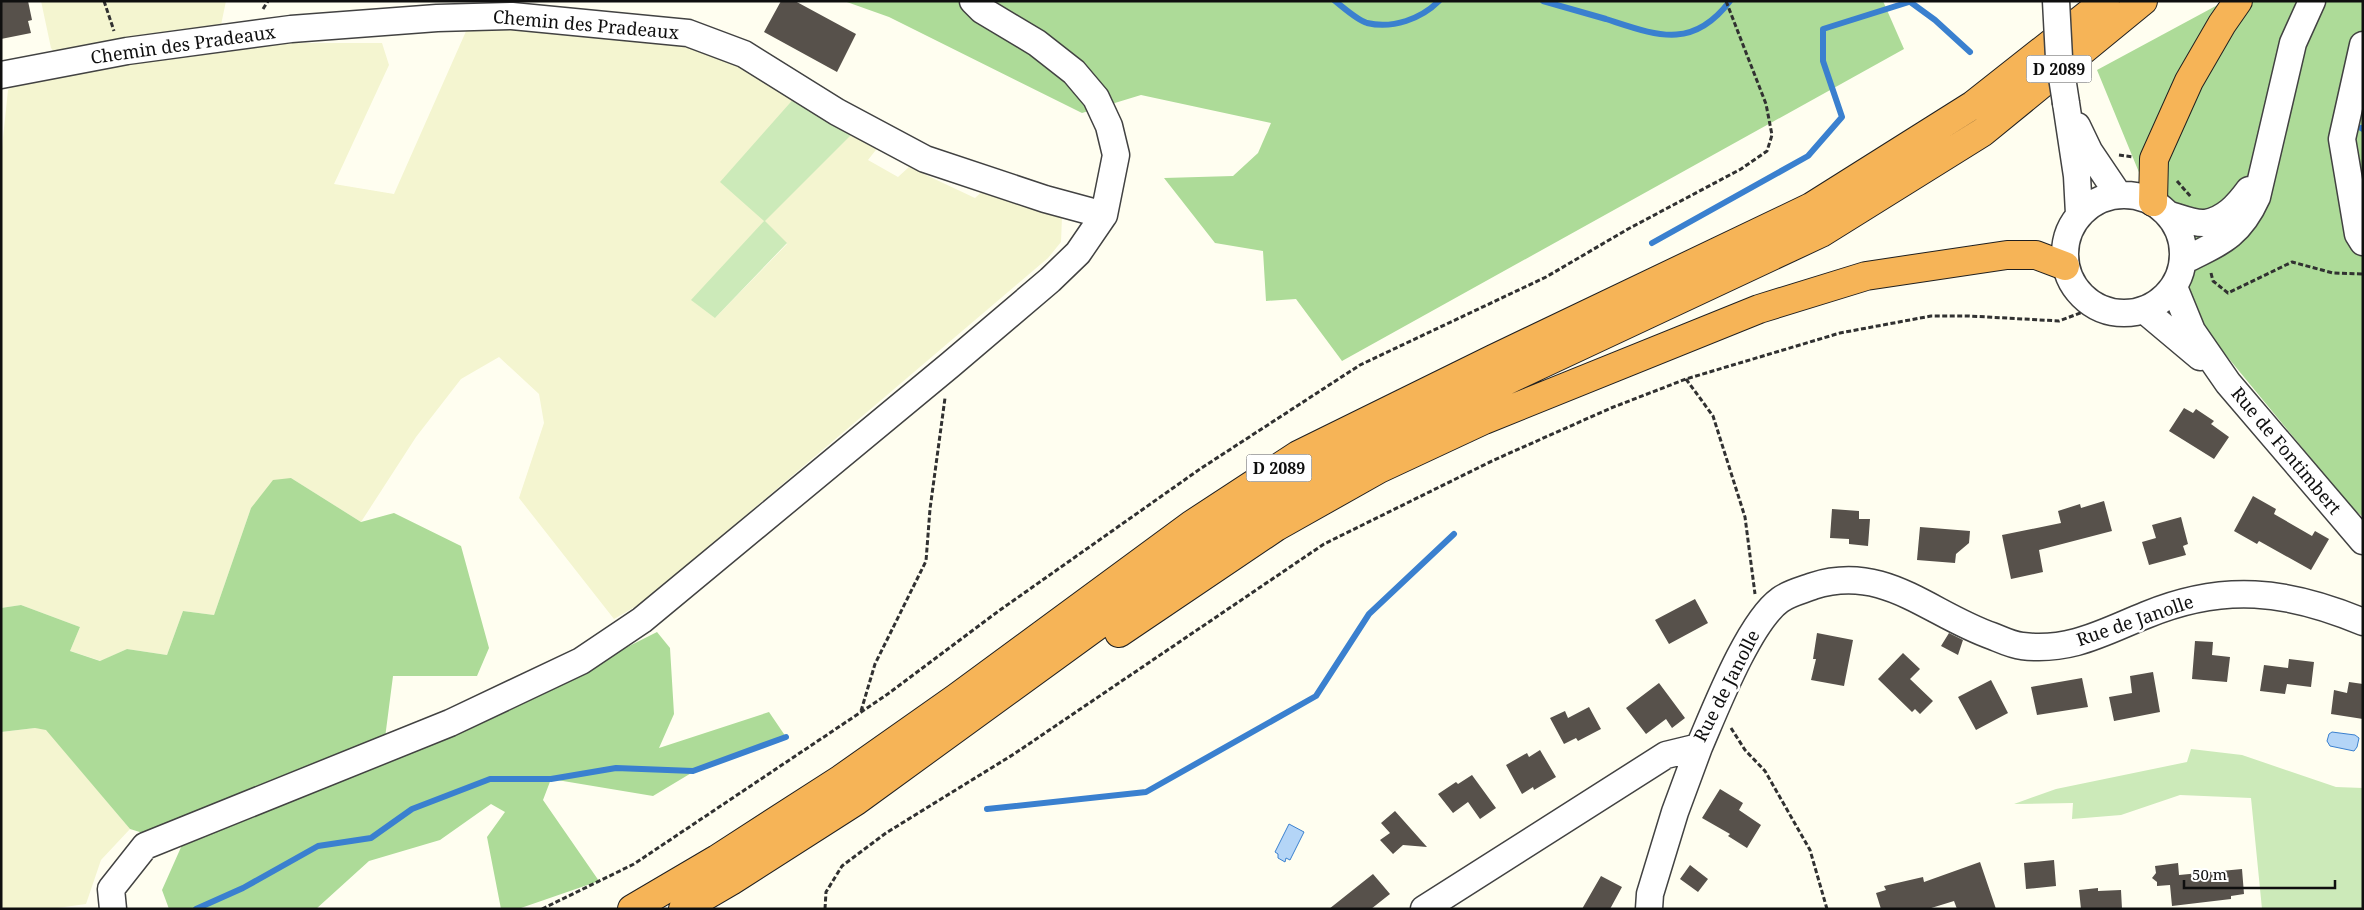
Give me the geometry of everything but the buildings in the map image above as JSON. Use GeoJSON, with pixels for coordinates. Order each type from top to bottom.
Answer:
{"type":"FeatureCollection","features":[{"type":"Feature","properties":{"kind":"highway","name":"D 2089"},"geometry":{"type":"LineString","coordinates":[[632,909],[717,859],[841,779],[956,698],[1191,525],[1298,456],[1492,359],[1811,207],[1973,105],[2105,1]]}},
{"type":"Feature","properties":{"kind":"highway","name":"D 2089"},"geometry":{"type":"LineString","coordinates":[[683,909],[856,801],[1204,548],[1310,479],[1516,376],[1821,233],[1983,132],[2143,1]]}},
{"type":"Feature","properties":{"kind":"highway"},"geometry":{"type":"LineString","coordinates":[[2161,209],[2154,160],[2189,81],[2222,24],[2238,1]]}},
{"type":"Feature","properties":{"kind":"highway"},"geometry":{"type":"LineString","coordinates":[[971,719],[1102,644],[1276,527],[1379,469],[1484,420],[1759,309],[1866,276],[2007,255],[2036,255],[2065,266]]}},
{"type":"Feature","properties":{"kind":"street"},"geometry":{"type":"LineString","coordinates":[[113,909],[111,889],[145,846],[450,723],[581,661],[642,620],[950,365],[1050,280],[1078,253],[1104,215],[1116,155],[1109,126],[1096,98],[1074,72],[1037,43],[982,10],[973,1]]}},
{"type":"Feature","properties":{"kind":"street"},"geometry":{"type":"LineString","coordinates":[[2056,1],[2060,58],[2077,176],[2079,214]]}},
{"type":"Feature","properties":{"kind":"street"},"geometry":{"type":"LineString","coordinates":[[2183,261],[2226,239],[2248,218],[2257,198],[2293,43],[2312,1]]}},
{"type":"Feature","properties":{"kind":"street","name":"Chemin des Pradeaux"},"geometry":{"type":"LineString","coordinates":[[1,75],[121,53],[291,30],[437,18],[512,16],[688,33],[744,54],[837,112],[925,159],[1044,198],[1104,215]]}},
{"type":"Feature","properties":{"kind":"street"},"geometry":{"type":"LineString","coordinates":[[2363,45],[2342,139],[2358,234],[2363,242]]}},
{"type":"Feature","properties":{"kind":"street"},"geometry":{"type":"LineString","coordinates":[[2066,103],[2088,151],[2118,194]]}},
{"type":"Feature","properties":{"kind":"street"},"geometry":{"type":"LineString","coordinates":[[2161,209],[2178,230],[2183,245],[2183,261],[2174,287],[2161,301],[2144,310],[2128,313],[2112,312],[2096,307],[2082,296],[2071,282],[2065,266],[2064,247],[2069,229],[2079,214],[2097,200],[2118,194],[2136,195],[2161,209],[2204,223],[2223,216],[2238,206],[2262,171]]}},
{"type":"Feature","properties":{"kind":"street","name":"Rue de Fontimbert"},"geometry":{"type":"LineString","coordinates":[[2174,287],[2192,331],[2228,383],[2363,541]]}},
{"type":"Feature","properties":{"kind":"street","name":"Rue de Fontimbert"},"geometry":{"type":"LineString","coordinates":[[2144,310],[2228,383]]}},
{"type":"Feature","properties":{"kind":"street","name":"Rue de Janolle"},"geometry":{"type":"LineString","coordinates":[[1424,909],[1666,755],[1699,747],[1736,666],[1761,620],[1780,599],[1829,581],[1854,579],[1898,589],[1965,627],[2021,646],[2054,646],[2094,638],[2147,614],[2183,602],[2235,593],[2280,596],[2319,606],[2363,622]]}},
{"type":"Feature","properties":{"kind":"street"},"geometry":{"type":"LineString","coordinates":[[1649,909],[1650,894],[1674,812],[1699,747]]}},
{"type":"Feature","properties":{"kind":"path"},"geometry":{"type":"LineString","coordinates":[[104,1],[121,53]]}},
{"type":"Feature","properties":{"kind":"path"},"geometry":{"type":"LineString","coordinates":[[542,909],[634,864],[861,712],[1200,469],[1360,366],[1546,277],[1628,229],[1741,168],[1767,151],[1772,135],[1766,104],[1726,1]]}},
{"type":"Feature","properties":{"kind":"path"},"geometry":{"type":"LineString","coordinates":[[824,909],[826,892],[842,866],[886,833],[1014,754],[1324,544],[1503,456],[1611,408],[1686,379],[1840,333],[1930,316],[2059,321],[2096,307]]}},
{"type":"Feature","properties":{"kind":"path"},"geometry":{"type":"LineString","coordinates":[[861,712],[875,664],[926,561],[930,510],[950,365]]}},
{"type":"Feature","properties":{"kind":"path"},"geometry":{"type":"LineString","coordinates":[[1686,379],[1713,416],[1745,517],[1753,588],[1761,620]]}},
{"type":"Feature","properties":{"kind":"path"},"geometry":{"type":"LineString","coordinates":[[1717,706],[1744,750],[1765,771],[1810,850],[1828,909]]}},
{"type":"Feature","properties":{"kind":"green space"},"geometry":{"type":"Polygon","coordinates":[[[41,1],[226,1],[221,25],[176,30],[56,54],[51,48],[41,1]]]}},
{"type":"Feature","properties":{"kind":"green space"},"geometry":{"type":"Polygon","coordinates":[[[844,1],[1883,1],[1904,49],[1342,361],[1296,299],[1266,301],[1263,251],[1215,243],[1164,178],[1233,176],[1258,153],[1271,123],[1141,95],[1082,113],[889,17],[844,1]]]}},
{"type":"Feature","properties":{"kind":"green space"},"geometry":{"type":"Polygon","coordinates":[[[2225,1],[2363,1],[2363,517],[2351,507],[2202,326],[2097,70],[2225,1]]]}},
{"type":"Feature","properties":{"kind":"green space"},"geometry":{"type":"Polygon","coordinates":[[[518,25],[680,44],[738,61],[879,146],[868,160],[898,177],[909,167],[975,198],[985,189],[1062,217],[1061,242],[1048,258],[645,601],[614,619],[519,498],[544,423],[539,394],[499,357],[461,379],[416,437],[361,522],[291,478],[251,508],[214,615],[183,611],[167,655],[127,649],[101,661],[70,651],[80,627],[21,605],[1,608],[1,157],[8,90],[19,79],[179,54],[292,43],[382,43],[389,65],[334,184],[394,194],[467,29],[518,25]],[[764,221],[715,318],[787,244],[764,221]]]}},
{"type":"Feature","properties":{"kind":"green space"},"geometry":{"type":"Polygon","coordinates":[[[797,95],[855,131],[765,221],[787,243],[715,318],[691,300],[764,221],[720,182],[797,95]]]}},
{"type":"Feature","properties":{"kind":"green space"},"geometry":{"type":"Polygon","coordinates":[[[291,478],[361,522],[394,513],[461,546],[489,648],[477,676],[393,676],[385,738],[520,701],[657,632],[670,648],[674,714],[659,748],[769,712],[786,737],[703,766],[653,796],[551,779],[543,800],[599,881],[518,909],[501,909],[487,837],[505,812],[491,804],[440,840],[369,861],[316,909],[169,909],[162,890],[182,845],[130,829],[46,730],[35,728],[1,732],[1,608],[21,605],[80,627],[70,651],[100,661],[127,649],[167,655],[183,611],[214,615],[251,508],[273,480],[291,478]]]}},
{"type":"Feature","properties":{"kind":"green space"},"geometry":{"type":"Polygon","coordinates":[[[35,728],[46,729],[130,829],[101,860],[86,904],[50,909],[1,909],[1,732],[35,728]]]}},
{"type":"Feature","properties":{"kind":"green space"},"geometry":{"type":"Polygon","coordinates":[[[2191,749],[2242,755],[2336,787],[2363,788],[2363,909],[2262,909],[2251,798],[2180,795],[2121,815],[2072,819],[2073,803],[2014,804],[2056,789],[2187,762],[2191,749]]]}},
{"type":"Feature","properties":{"kind":"water"},"geometry":{"type":"Polygon","coordinates":[[[2332,732],[2355,735],[2359,738],[2357,747],[2354,751],[2330,746],[2327,741],[2329,734],[2332,732]]]}},
{"type":"Feature","properties":{"kind":"water"},"geometry":{"type":"Polygon","coordinates":[[[1289,824],[1304,832],[1290,860],[1286,858],[1285,862],[1278,858],[1278,854],[1275,852],[1289,824]]]}},
{"type":"Feature","properties":{"kind":"waterway"},"geometry":{"type":"LineString","coordinates":[[1335,1],[1363,21],[1377,25],[1406,21],[1424,13],[1439,1]]}},
{"type":"Feature","properties":{"kind":"waterway"},"geometry":{"type":"LineString","coordinates":[[1543,1],[1641,30],[1672,35],[1687,33],[1702,27],[1716,17],[1730,1]]}},
{"type":"Feature","properties":{"kind":"waterway"},"geometry":{"type":"LineString","coordinates":[[1909,1],[1935,20],[1970,52]]}},
{"type":"Feature","properties":{"kind":"waterway"},"geometry":{"type":"LineString","coordinates":[[1652,243],[1808,156],[1842,117],[1823,61],[1823,29],[1909,2]]}},
{"type":"Feature","properties":{"kind":"waterway"},"geometry":{"type":"LineString","coordinates":[[987,809],[1146,792],[1316,696],[1369,614],[1454,534]]}},
{"type":"Feature","properties":{"kind":"waterway"},"geometry":{"type":"LineString","coordinates":[[196,909],[243,888],[318,846],[371,838],[412,809],[490,779],[551,779],[616,768],[693,771],[786,737]]}}]}
